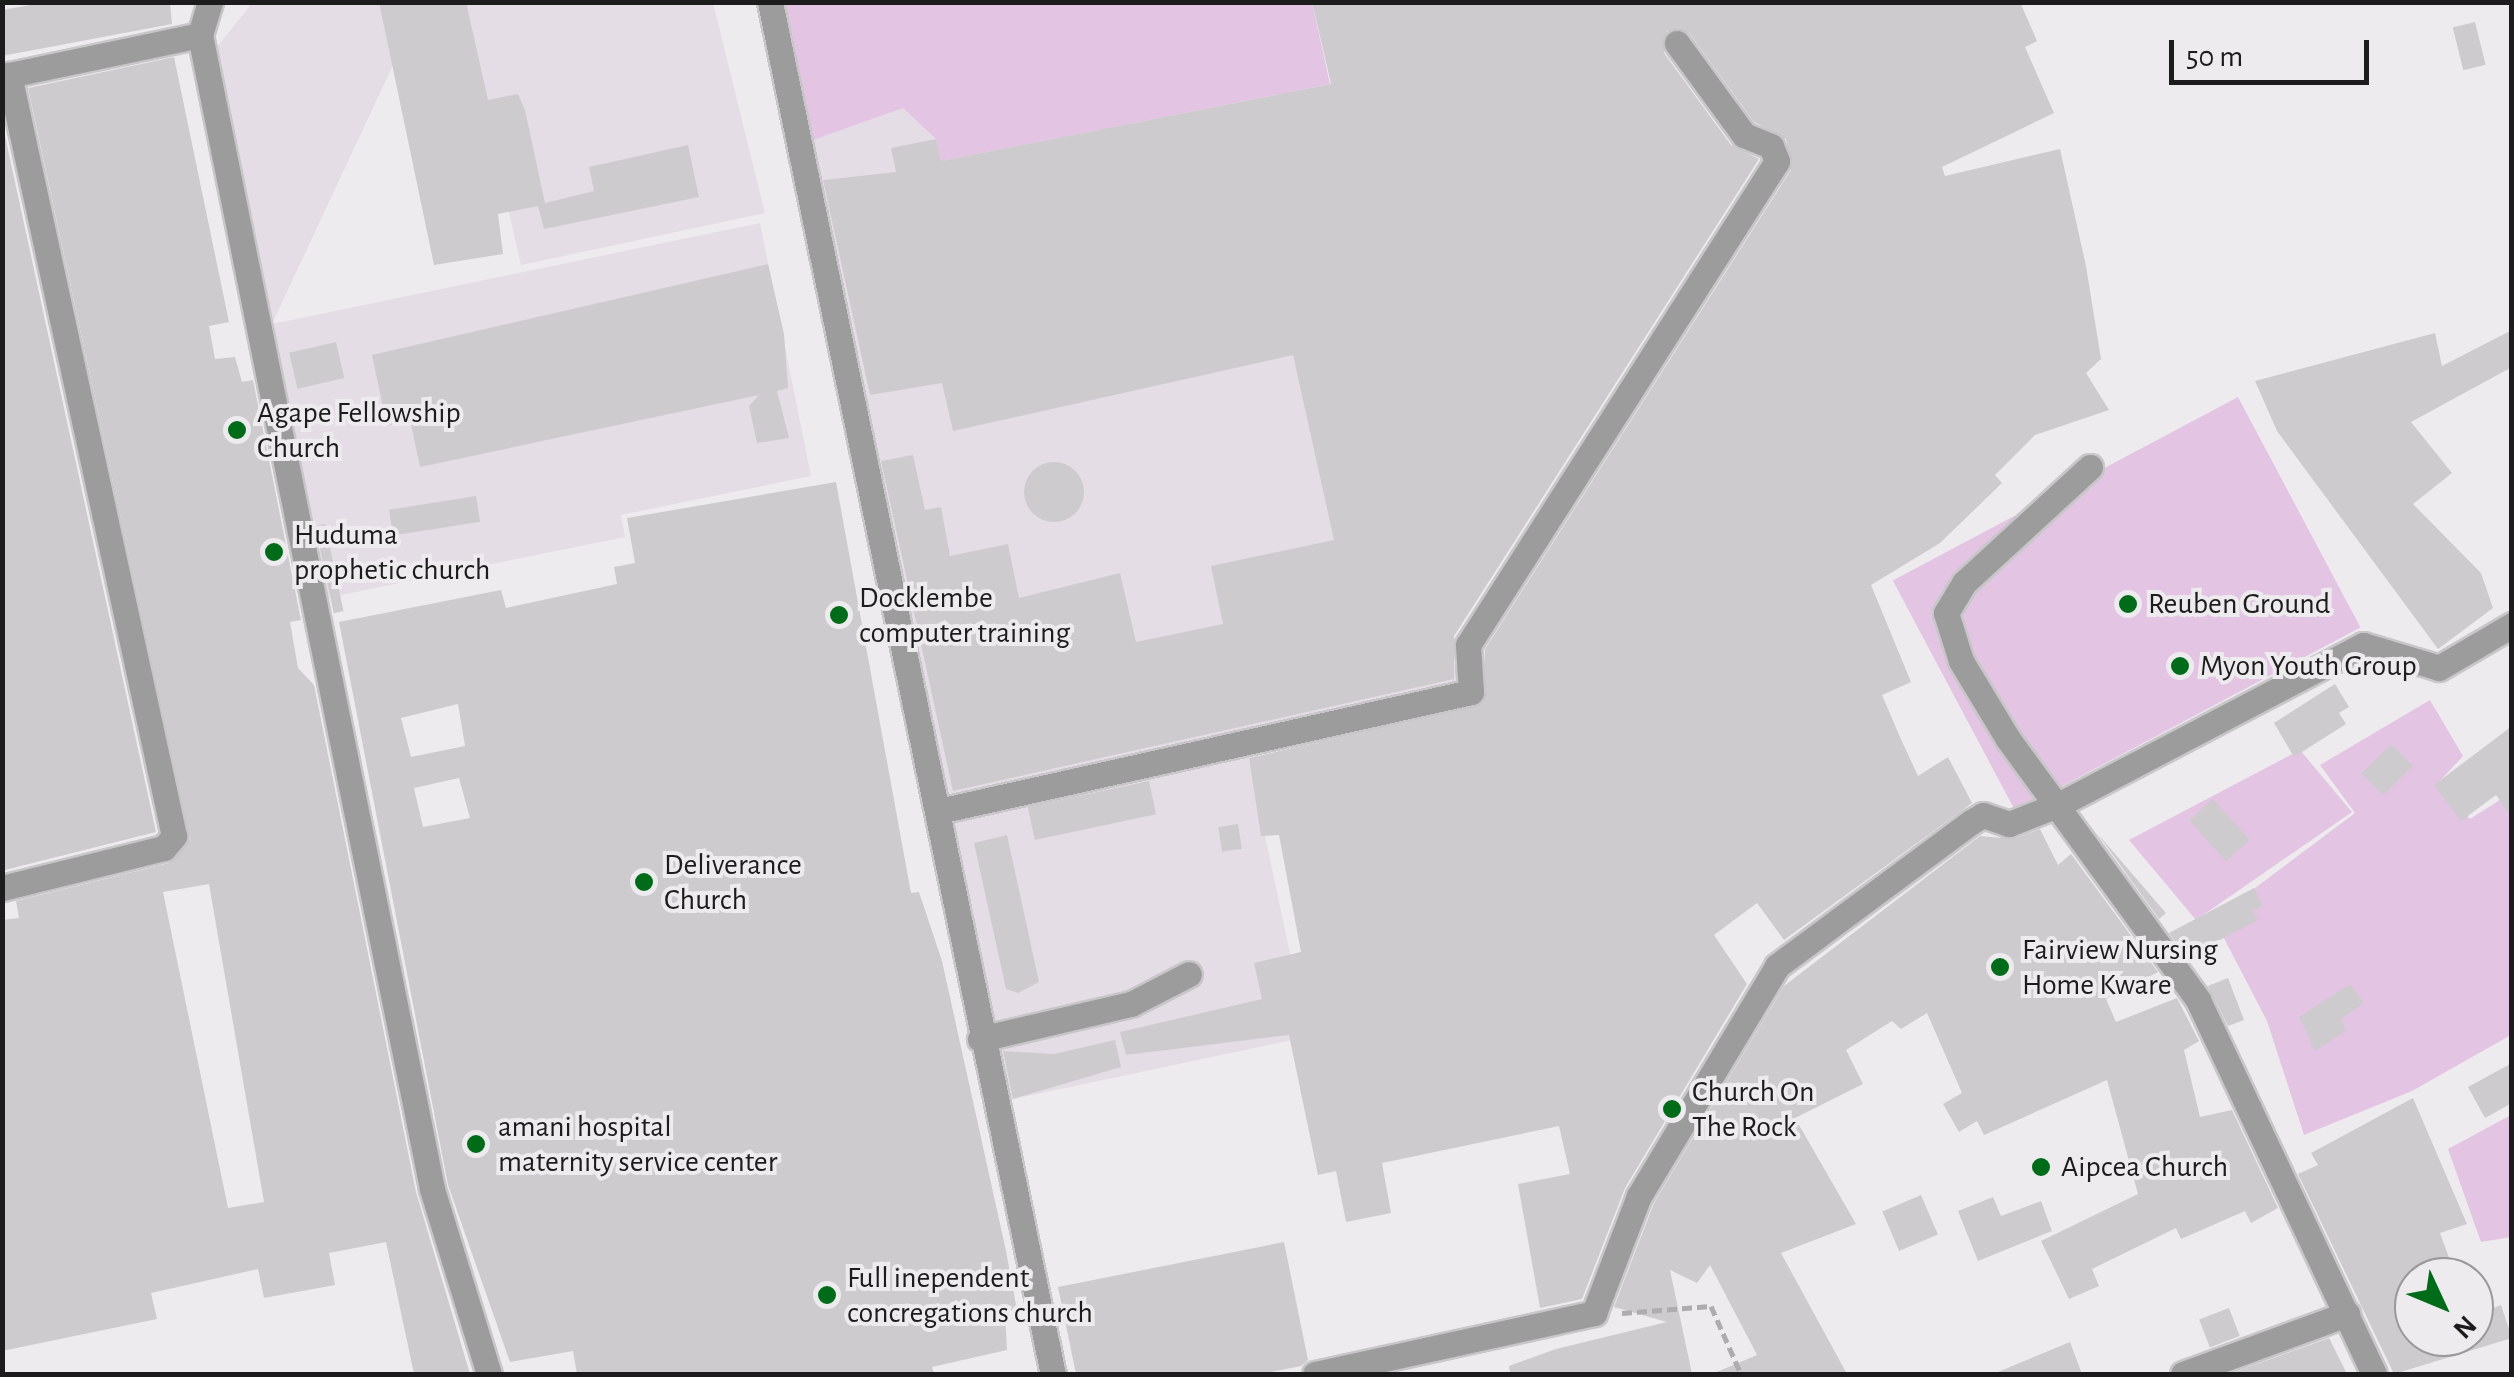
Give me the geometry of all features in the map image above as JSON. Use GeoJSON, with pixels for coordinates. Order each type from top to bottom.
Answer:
{"type":"FeatureCollection","features":[{"type":"Feature","properties":{"kind":"street"},"geometry":{"type":"LineString","coordinates":[[210,2],[200,36],[432,1189],[489,1374]]}},
{"type":"Feature","properties":{"kind":"street"},"geometry":{"type":"LineString","coordinates":[[770,2],[939,811],[980,1039],[1053,1374]]}},
{"type":"Feature","properties":{"kind":"street"},"geometry":{"type":"LineString","coordinates":[[2,888],[164,848],[174,836],[9,75],[200,36]]}},
{"type":"Feature","properties":{"kind":"street"},"geometry":{"type":"LineString","coordinates":[[939,811],[1471,692],[1468,645],[1777,162],[1771,146],[1744,136],[1677,43]]}},
{"type":"Feature","properties":{"kind":"street"},"geometry":{"type":"LineString","coordinates":[[2090,467],[1964,583],[1946,613],[1961,661],[1998,723],[2062,804],[2198,1000],[2374,1374]]}},
{"type":"Feature","properties":{"kind":"street"},"geometry":{"type":"LineString","coordinates":[[1315,1374],[1594,1313],[1638,1196],[1777,966],[1983,815],[2010,824],[2062,804],[2362,645],[2439,668],[2512,625]]}},
{"type":"Feature","properties":{"kind":"street"},"geometry":{"type":"LineString","coordinates":[[980,1039],[1131,1004],[1188,974]]}},
{"type":"Feature","properties":{"kind":"street"},"geometry":{"type":"LineString","coordinates":[[2183,1374],[2347,1314]]}},
{"type":"Feature","properties":{"kind":"path"},"geometry":{"type":"LineString","coordinates":[[1594,1313],[1711,1306],[1741,1374]]}},
{"type":"Feature","properties":{"kind":"shaded area"},"geometry":{"type":"Polygon","coordinates":[[[252,3],[422,3],[272,324],[760,223],[811,476],[621,515],[625,537],[326,598],[214,51],[252,3]]]}},
{"type":"Feature","properties":{"kind":"shaded area"},"geometry":{"type":"Polygon","coordinates":[[[461,3],[713,3],[765,213],[521,265],[461,3]]]}},
{"type":"Feature","properties":{"kind":"shaded area"},"geometry":{"type":"Polygon","coordinates":[[[775,3],[1312,3],[1330,84],[941,161],[936,139],[903,108],[813,140],[775,3]]]}},
{"type":"Feature","properties":{"kind":"shaded area"},"geometry":{"type":"Polygon","coordinates":[[[783,3],[1312,3],[1462,699],[949,810],[783,3]]]}},
{"type":"Feature","properties":{"kind":"shaded area","name":"Reuben Ground"},"geometry":{"type":"Polygon","coordinates":[[[2238,397],[2361,627],[2015,811],[1893,581],[2238,397]]]}},
{"type":"Feature","properties":{"kind":"shaded area"},"geometry":{"type":"Polygon","coordinates":[[[2430,700],[2463,756],[2440,781],[2470,819],[2506,796],[2511,805],[2511,1035],[2412,1091],[2304,1135],[2267,1021],[2214,919],[2355,813],[2320,765],[2430,700]]]}},
{"type":"Feature","properties":{"kind":"shaded area"},"geometry":{"type":"Polygon","coordinates":[[[2300,750],[2352,812],[2196,920],[2129,840],[2300,750]]]}},
{"type":"Feature","properties":{"kind":"shaded area"},"geometry":{"type":"Polygon","coordinates":[[[1247,751],[1308,1037],[1010,1100],[950,814],[1247,751]]]}},
{"type":"Feature","properties":{"kind":"shaded area"},"geometry":{"type":"Polygon","coordinates":[[[2511,1115],[2511,1237],[2481,1242],[2448,1149],[2511,1115]]]}},
{"type":"Feature","properties":{"kind":"building"},"geometry":{"type":"Polygon","coordinates":[[[47,2],[170,2],[172,24],[2,56],[2,10],[47,2]]]}},
{"type":"Feature","properties":{"kind":"building"},"geometry":{"type":"Polygon","coordinates":[[[379,2],[466,2],[488,100],[518,94],[525,110],[545,203],[594,191],[589,167],[688,145],[699,197],[544,229],[538,206],[498,214],[503,254],[434,265],[379,2]]]}},
{"type":"Feature","properties":{"kind":"building"},"geometry":{"type":"Polygon","coordinates":[[[1312,2],[2020,2],[2037,41],[2025,47],[2054,113],[1942,167],[1945,176],[2060,149],[2086,266],[2101,359],[2086,373],[2109,410],[2035,435],[1995,475],[2002,483],[1940,543],[1871,585],[1911,682],[1882,695],[1918,776],[1948,757],[1972,803],[1784,940],[1757,903],[1714,935],[1747,984],[1625,1188],[1582,1299],[1540,1308],[1518,1184],[1570,1174],[1559,1126],[1382,1163],[1391,1213],[1346,1222],[1336,1171],[1318,1175],[1289,1035],[1126,1055],[1120,1032],[1262,999],[1254,963],[1301,952],[1279,835],[1261,836],[1249,758],[1482,704],[1485,649],[1791,170],[1786,139],[1754,122],[1689,33],[1667,31],[1664,53],[1731,145],[1759,159],[1454,636],[1454,679],[953,791],[881,461],[913,455],[925,510],[941,507],[950,556],[1008,544],[1019,598],[1120,573],[1136,642],[1223,624],[1211,566],[1334,540],[1293,355],[953,431],[942,383],[870,395],[823,180],[896,172],[891,148],[936,139],[941,161],[1331,84],[1312,2]]]}},
{"type":"Feature","properties":{"kind":"building"},"geometry":{"type":"Polygon","coordinates":[[[2475,22],[2486,65],[2463,70],[2453,28],[2475,22]]]}},
{"type":"Feature","properties":{"kind":"building"},"geometry":{"type":"Polygon","coordinates":[[[174,57],[229,322],[209,326],[215,359],[235,357],[242,382],[253,380],[301,620],[290,622],[298,668],[314,685],[416,1192],[470,1374],[414,1374],[386,1242],[329,1253],[335,1285],[264,1298],[258,1269],[151,1293],[157,1319],[2,1351],[2,920],[19,918],[16,901],[169,863],[190,839],[28,88],[174,57]],[[209,884],[163,892],[228,1208],[264,1202],[209,884]]]}},
{"type":"Feature","properties":{"kind":"building"},"geometry":{"type":"Polygon","coordinates":[[[2,122],[156,832],[5,870],[2,859],[2,122]]]}},
{"type":"Feature","properties":{"kind":"building"},"geometry":{"type":"Polygon","coordinates":[[[768,264],[784,334],[788,388],[777,391],[789,438],[757,443],[749,406],[759,395],[420,467],[410,420],[387,426],[372,355],[768,264]]]}},
{"type":"Feature","properties":{"kind":"building"},"geometry":{"type":"Polygon","coordinates":[[[2512,330],[2512,367],[2411,422],[2452,473],[2413,504],[2481,573],[2493,608],[2438,649],[2277,431],[2255,381],[2435,333],[2442,366],[2512,330]]]}},
{"type":"Feature","properties":{"kind":"building"},"geometry":{"type":"Polygon","coordinates":[[[336,342],[344,378],[298,389],[289,353],[336,342]]]}},
{"type":"Feature","properties":{"kind":"building"},"geometry":{"type":"Polygon","coordinates":[[[1054,462],[1075,471],[1084,492],[1075,513],[1054,522],[1033,513],[1024,492],[1033,471],[1054,462]]]}},
{"type":"Feature","properties":{"kind":"building"},"geometry":{"type":"Polygon","coordinates":[[[836,482],[911,893],[919,892],[942,961],[1006,1251],[1017,1310],[1005,1312],[1007,1350],[932,1367],[934,1374],[577,1374],[573,1351],[510,1362],[448,1185],[339,622],[501,590],[506,608],[617,584],[614,567],[635,563],[627,518],[836,482]],[[458,704],[401,718],[411,757],[465,746],[458,704]],[[459,778],[414,788],[423,827],[470,818],[459,778]]]}},
{"type":"Feature","properties":{"kind":"building"},"geometry":{"type":"Polygon","coordinates":[[[476,496],[480,522],[393,535],[389,510],[476,496]]]}},
{"type":"Feature","properties":{"kind":"building"},"geometry":{"type":"Polygon","coordinates":[[[325,524],[344,611],[334,613],[315,526],[325,524]]]}},
{"type":"Feature","properties":{"kind":"building"},"geometry":{"type":"Polygon","coordinates":[[[2335,684],[2349,707],[2339,713],[2346,724],[2294,757],[2274,723],[2335,684]]]}},
{"type":"Feature","properties":{"kind":"building"},"geometry":{"type":"Polygon","coordinates":[[[2512,726],[2512,818],[2496,795],[2461,821],[2434,785],[2512,726]]]}},
{"type":"Feature","properties":{"kind":"building"},"geometry":{"type":"Polygon","coordinates":[[[2391,744],[2413,766],[2383,796],[2361,774],[2391,744]]]}},
{"type":"Feature","properties":{"kind":"building"},"geometry":{"type":"Polygon","coordinates":[[[1149,781],[1156,814],[1035,840],[1028,807],[1149,781]]]}},
{"type":"Feature","properties":{"kind":"building"},"geometry":{"type":"Polygon","coordinates":[[[2213,799],[2250,840],[2226,861],[2189,820],[2213,799]]]}},
{"type":"Feature","properties":{"kind":"building"},"geometry":{"type":"Polygon","coordinates":[[[1238,824],[1242,849],[1222,852],[1218,827],[1238,824]]]}},
{"type":"Feature","properties":{"kind":"building"},"geometry":{"type":"Polygon","coordinates":[[[2040,829],[2058,865],[2071,854],[2135,941],[2132,952],[2140,948],[2158,972],[2106,999],[2116,1022],[2177,998],[2199,1041],[2184,1050],[2200,1117],[2232,1110],[2278,1208],[2251,1223],[2245,1211],[2181,1239],[2176,1228],[2092,1269],[2099,1286],[2069,1299],[2041,1241],[2138,1194],[2107,1080],[1984,1135],[1977,1121],[1959,1132],[1943,1104],[1962,1093],[1927,1013],[1901,1029],[1892,1021],[1846,1050],[1863,1084],[1795,1118],[1856,1224],[1781,1253],[1847,1374],[1712,1374],[1757,1355],[1710,1265],[1697,1283],[1670,1270],[1692,1374],[1510,1374],[1509,1366],[1556,1349],[1667,1322],[1614,1307],[1654,1203],[1784,986],[1980,836],[2014,839],[2040,829]]]}},
{"type":"Feature","properties":{"kind":"building"},"geometry":{"type":"Polygon","coordinates":[[[2097,833],[2166,913],[2159,919],[2097,833]]]}},
{"type":"Feature","properties":{"kind":"building"},"geometry":{"type":"Polygon","coordinates":[[[1007,835],[1039,982],[1018,993],[1006,989],[974,843],[1007,835]]]}},
{"type":"Feature","properties":{"kind":"building"},"geometry":{"type":"Polygon","coordinates":[[[2254,888],[2263,906],[2253,911],[2258,920],[2187,957],[2169,933],[2254,888]]]}},
{"type":"Feature","properties":{"kind":"building"},"geometry":{"type":"Polygon","coordinates":[[[2228,978],[2244,1020],[2228,1026],[2208,986],[2228,978]]]}},
{"type":"Feature","properties":{"kind":"building"},"geometry":{"type":"Polygon","coordinates":[[[2350,984],[2364,1003],[2341,1019],[2346,1031],[2315,1051],[2299,1017],[2350,984]]]}},
{"type":"Feature","properties":{"kind":"building"},"geometry":{"type":"Polygon","coordinates":[[[1115,1040],[1121,1067],[1013,1099],[1003,1051],[1054,1054],[1115,1040]]]}},
{"type":"Feature","properties":{"kind":"building"},"geometry":{"type":"Polygon","coordinates":[[[2512,1063],[2512,1103],[2485,1118],[2468,1087],[2512,1063]]]}},
{"type":"Feature","properties":{"kind":"building"},"geometry":{"type":"Polygon","coordinates":[[[2413,1098],[2467,1224],[2440,1233],[2449,1257],[2394,1257],[2394,1357],[2450,1357],[2394,1374],[2298,1174],[2318,1165],[2311,1153],[2413,1098]]]}},
{"type":"Feature","properties":{"kind":"building"},"geometry":{"type":"Polygon","coordinates":[[[1921,1195],[1938,1235],[1899,1251],[1882,1211],[1921,1195]]]}},
{"type":"Feature","properties":{"kind":"building"},"geometry":{"type":"Polygon","coordinates":[[[1993,1197],[2001,1216],[2041,1201],[2052,1231],[1978,1261],[1958,1211],[1993,1197]]]}},
{"type":"Feature","properties":{"kind":"building"},"geometry":{"type":"Polygon","coordinates":[[[1284,1242],[1308,1360],[1301,1366],[1262,1374],[1076,1374],[1058,1287],[1284,1242]]]}},
{"type":"Feature","properties":{"kind":"building"},"geometry":{"type":"Polygon","coordinates":[[[2501,1305],[2512,1338],[2494,1343],[2494,1308],[2501,1305]]]}},
{"type":"Feature","properties":{"kind":"building"},"geometry":{"type":"Polygon","coordinates":[[[2229,1308],[2240,1336],[2210,1347],[2199,1319],[2229,1308]]]}},
{"type":"Feature","properties":{"kind":"building"},"geometry":{"type":"Polygon","coordinates":[[[2329,1338],[2347,1374],[2229,1374],[2329,1338]]]}},
{"type":"Feature","properties":{"kind":"building"},"geometry":{"type":"Polygon","coordinates":[[[2070,1342],[2082,1374],[1993,1374],[2070,1342]]]}},
{"type":"Feature","properties":{"kind":"place","name":"Agape Fellowship Church"},"geometry":{"type":"Point","coordinates":[237,430]}},
{"type":"Feature","properties":{"kind":"place","name":"Huduma prophetic church"},"geometry":{"type":"Point","coordinates":[274,552]}},
{"type":"Feature","properties":{"kind":"place","name":"Reuben Ground"},"geometry":{"type":"Point","coordinates":[2128,604]}},
{"type":"Feature","properties":{"kind":"place","name":"Docklembe computer training"},"geometry":{"type":"Point","coordinates":[839,615]}},
{"type":"Feature","properties":{"kind":"place","name":"Myon Youth Group"},"geometry":{"type":"Point","coordinates":[2180,666]}},
{"type":"Feature","properties":{"kind":"place","name":"Deliverance Church"},"geometry":{"type":"Point","coordinates":[644,882]}},
{"type":"Feature","properties":{"kind":"place","name":"Fairview Nursing Home Kware"},"geometry":{"type":"Point","coordinates":[2000,967]}},
{"type":"Feature","properties":{"kind":"place","name":"Church On The Rock"},"geometry":{"type":"Point","coordinates":[1672,1109]}},
{"type":"Feature","properties":{"kind":"place","name":"amani hospital maternity service center"},"geometry":{"type":"Point","coordinates":[476,1144]}},
{"type":"Feature","properties":{"kind":"place","name":"Aipcea Church"},"geometry":{"type":"Point","coordinates":[2041,1167]}},
{"type":"Feature","properties":{"kind":"place","name":"Full inependent concregations church"},"geometry":{"type":"Point","coordinates":[827,1295]}}]}
